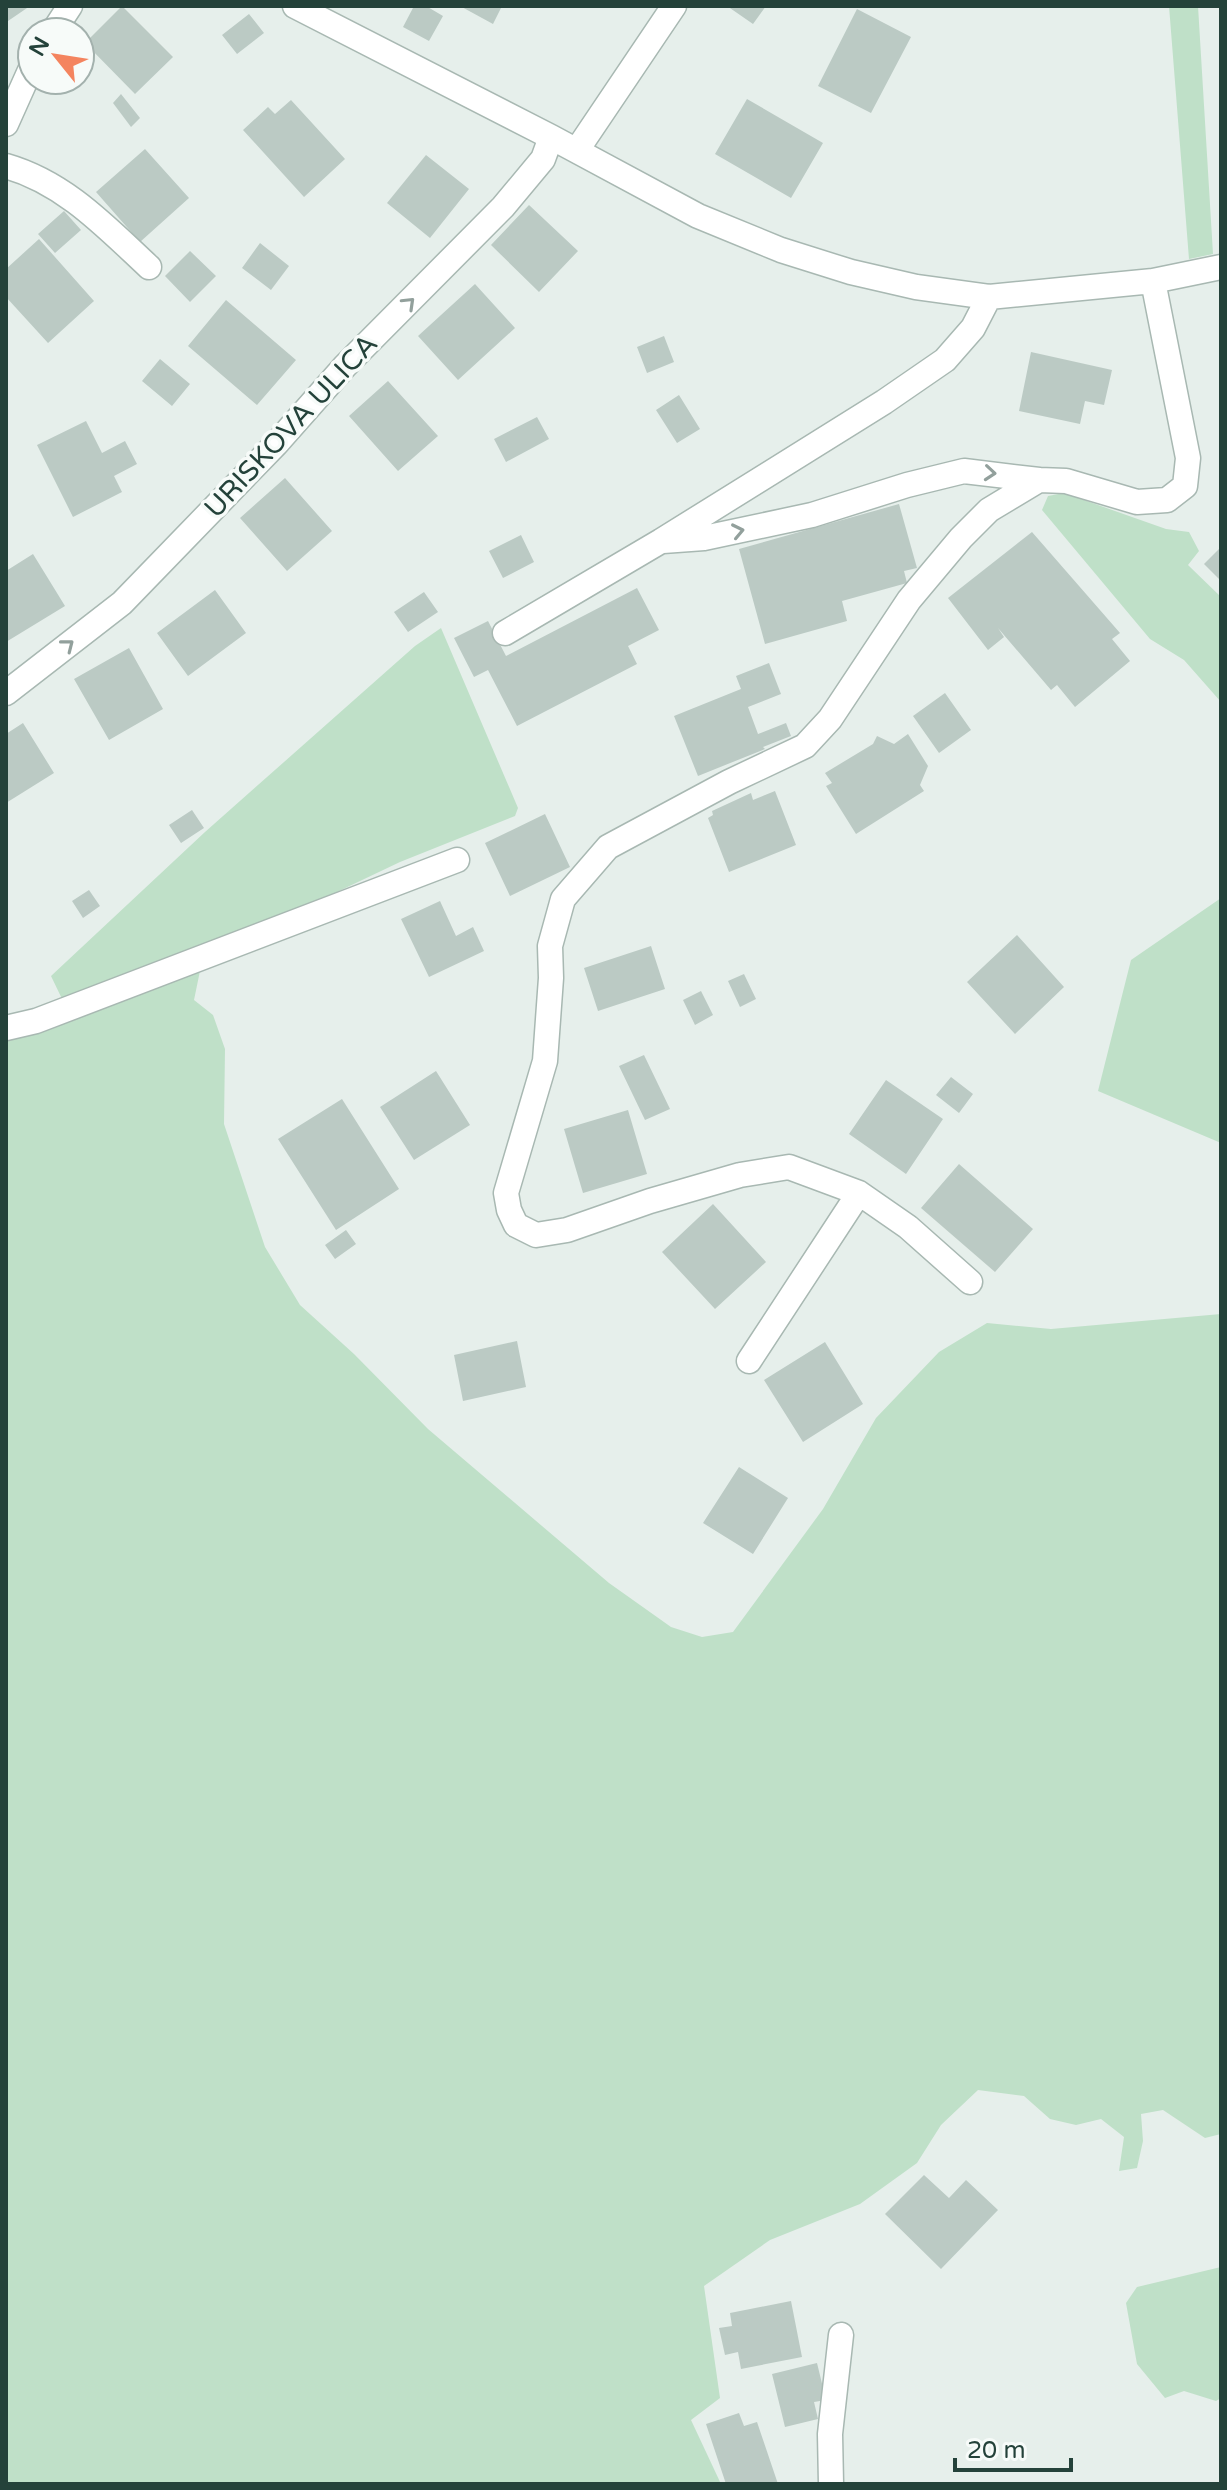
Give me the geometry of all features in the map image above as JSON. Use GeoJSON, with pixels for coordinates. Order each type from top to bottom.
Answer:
{"type":"FeatureCollection","features":[{"type":"Feature","properties":{"kind":"street"},"geometry":{"type":"LineString","coordinates":[[295,6],[577,150],[698,216],[781,250],[851,272],[916,287],[989,297],[1153,281],[1221,267]]}},
{"type":"Feature","properties":{"kind":"street"},"geometry":{"type":"LineString","coordinates":[[577,150],[674,6]]}},
{"type":"Feature","properties":{"kind":"street"},"geometry":{"type":"LineString","coordinates":[[6,124],[19,96]]}},
{"type":"Feature","properties":{"kind":"street","name":"URISKOVA ULICA"},"geometry":{"type":"LineString","coordinates":[[6,693],[122,603],[276,444],[345,366],[503,207],[543,159],[551,137]]}},
{"type":"Feature","properties":{"kind":"street"},"geometry":{"type":"LineString","coordinates":[[6,166],[30,173],[84,206],[149,267]]}},
{"type":"Feature","properties":{"kind":"street"},"geometry":{"type":"LineString","coordinates":[[661,541],[704,538],[812,515],[907,485],[964,471],[1066,481],[1137,502],[1167,500],[1185,486],[1188,458],[1153,281]]}},
{"type":"Feature","properties":{"kind":"street"},"geometry":{"type":"LineString","coordinates":[[505,633],[661,541],[884,402],[945,360],[973,328],[989,297]]}},
{"type":"Feature","properties":{"kind":"street"},"geometry":{"type":"LineString","coordinates":[[970,1282],[908,1227],[859,1193],[789,1167],[740,1175],[650,1201],[567,1230],[536,1235],[516,1225],[506,1193],[545,1061],[550,946],[563,899],[608,847],[729,782],[805,746],[830,719],[909,600],[961,538],[989,510],[1039,480]]}},
{"type":"Feature","properties":{"kind":"street"},"geometry":{"type":"LineString","coordinates":[[6,1028],[36,1021],[457,860]]}},
{"type":"Feature","properties":{"kind":"street"},"geometry":{"type":"LineString","coordinates":[[749,1361],[859,1193]]}},
{"type":"Feature","properties":{"kind":"street"},"geometry":{"type":"LineString","coordinates":[[831,2484],[830,2434],[841,2335]]}},
{"type":"Feature","properties":{"kind":"green space"},"geometry":{"type":"Polygon","coordinates":[[[1169,6],[1198,6],[1213,254],[1189,259],[1169,6]]]}},
{"type":"Feature","properties":{"kind":"green space"},"geometry":{"type":"Polygon","coordinates":[[[1064,493],[1166,529],[1189,532],[1199,551],[1188,565],[1221,597],[1221,702],[1184,660],[1150,639],[1042,510],[1048,496],[1064,493]]]}},
{"type":"Feature","properties":{"kind":"green space"},"geometry":{"type":"Polygon","coordinates":[[[441,628],[518,808],[515,816],[400,862],[318,901],[64,1003],[51,976],[205,832],[415,646],[441,628]]]}},
{"type":"Feature","properties":{"kind":"green space"},"geometry":{"type":"Polygon","coordinates":[[[1221,898],[1221,1143],[1098,1091],[1131,960],[1221,898]]]}},
{"type":"Feature","properties":{"kind":"green space"},"geometry":{"type":"Polygon","coordinates":[[[201,966],[194,1000],[213,1015],[225,1049],[224,1124],[265,1247],[300,1305],[428,1429],[609,1583],[671,1627],[702,1637],[733,1632],[823,1509],[876,1418],[939,1352],[987,1323],[1051,1329],[1221,1314],[1221,2134],[1205,2138],[1163,2110],[1141,2114],[1143,2141],[1137,2168],[1119,2171],[1124,2137],[1101,2119],[1076,2125],[1050,2119],[1024,2096],[978,2090],[941,2125],[917,2163],[860,2204],[770,2240],[704,2286],[720,2398],[691,2420],[721,2484],[6,2484],[6,1038],[201,966]]]}},
{"type":"Feature","properties":{"kind":"green space"},"geometry":{"type":"Polygon","coordinates":[[[1221,2267],[1221,2398],[1216,2401],[1184,2391],[1165,2398],[1137,2364],[1126,2303],[1137,2287],[1221,2267]]]}},
{"type":"Feature","properties":{"kind":"building"},"geometry":{"type":"Polygon","coordinates":[[[6,6],[30,6],[8,21],[6,6]]]}},
{"type":"Feature","properties":{"kind":"building"},"geometry":{"type":"Polygon","coordinates":[[[122,6],[173,57],[135,94],[96,54],[96,32],[122,6]]]}},
{"type":"Feature","properties":{"kind":"building"},"geometry":{"type":"Polygon","coordinates":[[[414,6],[426,6],[443,16],[429,41],[403,27],[414,6]]]}},
{"type":"Feature","properties":{"kind":"building"},"geometry":{"type":"Polygon","coordinates":[[[460,6],[502,6],[493,24],[460,6]]]}},
{"type":"Feature","properties":{"kind":"building"},"geometry":{"type":"Polygon","coordinates":[[[727,6],[766,6],[753,24],[727,6]]]}},
{"type":"Feature","properties":{"kind":"building"},"geometry":{"type":"Polygon","coordinates":[[[857,9],[911,37],[871,113],[818,86],[857,9]]]}},
{"type":"Feature","properties":{"kind":"building"},"geometry":{"type":"Polygon","coordinates":[[[249,14],[264,33],[237,54],[222,35],[249,14]]]}},
{"type":"Feature","properties":{"kind":"building"},"geometry":{"type":"Polygon","coordinates":[[[121,94],[140,118],[131,127],[113,103],[121,94]]]}},
{"type":"Feature","properties":{"kind":"building"},"geometry":{"type":"Polygon","coordinates":[[[747,99],[823,143],[791,198],[715,154],[747,99]]]}},
{"type":"Feature","properties":{"kind":"building"},"geometry":{"type":"Polygon","coordinates":[[[291,100],[345,159],[304,197],[243,130],[268,107],[275,114],[291,100]]]}},
{"type":"Feature","properties":{"kind":"building"},"geometry":{"type":"Polygon","coordinates":[[[145,149],[189,198],[140,242],[96,192],[145,149]]]}},
{"type":"Feature","properties":{"kind":"building"},"geometry":{"type":"Polygon","coordinates":[[[426,155],[469,189],[430,238],[387,203],[426,155]]]}},
{"type":"Feature","properties":{"kind":"building"},"geometry":{"type":"Polygon","coordinates":[[[529,205],[578,251],[539,292],[491,245],[529,205]]]}},
{"type":"Feature","properties":{"kind":"building"},"geometry":{"type":"Polygon","coordinates":[[[64,211],[81,230],[55,253],[38,234],[64,211]]]}},
{"type":"Feature","properties":{"kind":"building"},"geometry":{"type":"Polygon","coordinates":[[[39,239],[94,301],[48,343],[6,297],[6,269],[39,239]]]}},
{"type":"Feature","properties":{"kind":"building"},"geometry":{"type":"Polygon","coordinates":[[[260,243],[289,266],[271,290],[242,268],[260,243]]]}},
{"type":"Feature","properties":{"kind":"building"},"geometry":{"type":"Polygon","coordinates":[[[190,251],[216,276],[190,302],[165,276],[190,251]]]}},
{"type":"Feature","properties":{"kind":"building"},"geometry":{"type":"Polygon","coordinates":[[[475,284],[515,328],[458,380],[418,336],[475,284]]]}},
{"type":"Feature","properties":{"kind":"building"},"geometry":{"type":"Polygon","coordinates":[[[226,300],[296,360],[257,405],[188,346],[226,300]]]}},
{"type":"Feature","properties":{"kind":"building"},"geometry":{"type":"Polygon","coordinates":[[[664,336],[674,362],[647,373],[637,347],[664,336]]]}},
{"type":"Feature","properties":{"kind":"building"},"geometry":{"type":"Polygon","coordinates":[[[1031,352],[1112,370],[1104,405],[1085,401],[1080,424],[1019,411],[1031,352]]]}},
{"type":"Feature","properties":{"kind":"building"},"geometry":{"type":"Polygon","coordinates":[[[160,359],[190,384],[172,406],[142,381],[160,359]]]}},
{"type":"Feature","properties":{"kind":"building"},"geometry":{"type":"Polygon","coordinates":[[[388,381],[438,436],[398,471],[349,416],[388,381]]]}},
{"type":"Feature","properties":{"kind":"building"},"geometry":{"type":"Polygon","coordinates":[[[679,395],[700,429],[677,443],[656,410],[679,395]]]}},
{"type":"Feature","properties":{"kind":"building"},"geometry":{"type":"Polygon","coordinates":[[[537,417],[549,439],[506,462],[494,439],[537,417]]]}},
{"type":"Feature","properties":{"kind":"building"},"geometry":{"type":"Polygon","coordinates":[[[86,421],[102,453],[125,441],[137,464],[114,476],[122,492],[73,517],[37,445],[86,421]]]}},
{"type":"Feature","properties":{"kind":"building"},"geometry":{"type":"Polygon","coordinates":[[[285,478],[332,531],[287,571],[240,518],[285,478]]]}},
{"type":"Feature","properties":{"kind":"building"},"geometry":{"type":"Polygon","coordinates":[[[899,504],[917,568],[904,571],[907,583],[842,601],[847,621],[765,644],[739,549],[899,504]]]}},
{"type":"Feature","properties":{"kind":"building"},"geometry":{"type":"Polygon","coordinates":[[[1032,532],[1120,633],[1112,639],[1130,661],[1075,707],[1057,685],[1051,690],[998,628],[1004,637],[988,650],[948,598],[1032,532]]]}},
{"type":"Feature","properties":{"kind":"building"},"geometry":{"type":"Polygon","coordinates":[[[521,535],[534,562],[503,578],[489,551],[521,535]]]}},
{"type":"Feature","properties":{"kind":"building"},"geometry":{"type":"Polygon","coordinates":[[[1221,547],[1221,581],[1204,564],[1221,547]]]}},
{"type":"Feature","properties":{"kind":"building"},"geometry":{"type":"Polygon","coordinates":[[[33,554],[65,606],[6,642],[6,571],[33,554]]]}},
{"type":"Feature","properties":{"kind":"building"},"geometry":{"type":"Polygon","coordinates":[[[637,588],[659,630],[628,646],[637,664],[517,726],[488,670],[474,677],[454,638],[488,621],[506,656],[637,588]]]}},
{"type":"Feature","properties":{"kind":"building"},"geometry":{"type":"Polygon","coordinates":[[[215,590],[246,633],[188,676],[157,633],[215,590]]]}},
{"type":"Feature","properties":{"kind":"building"},"geometry":{"type":"Polygon","coordinates":[[[424,592],[438,612],[408,632],[394,612],[424,592]]]}},
{"type":"Feature","properties":{"kind":"building"},"geometry":{"type":"Polygon","coordinates":[[[129,648],[163,709],[109,740],[74,679],[129,648]]]}},
{"type":"Feature","properties":{"kind":"building"},"geometry":{"type":"Polygon","coordinates":[[[769,663],[781,694],[748,707],[758,734],[786,723],[791,736],[698,776],[674,716],[741,689],[736,676],[769,663]]]}},
{"type":"Feature","properties":{"kind":"building"},"geometry":{"type":"Polygon","coordinates":[[[945,693],[971,730],[939,753],[913,716],[945,693]]]}},
{"type":"Feature","properties":{"kind":"building"},"geometry":{"type":"Polygon","coordinates":[[[23,723],[54,773],[6,803],[6,734],[23,723]]]}},
{"type":"Feature","properties":{"kind":"building"},"geometry":{"type":"Polygon","coordinates":[[[908,734],[928,766],[920,785],[924,791],[856,834],[826,786],[832,783],[825,773],[873,744],[877,736],[894,744],[908,734]]]}},
{"type":"Feature","properties":{"kind":"building"},"geometry":{"type":"Polygon","coordinates":[[[775,791],[796,845],[729,872],[708,818],[713,815],[712,811],[751,793],[753,800],[775,791]]]}},
{"type":"Feature","properties":{"kind":"building"},"geometry":{"type":"Polygon","coordinates":[[[192,810],[204,828],[181,843],[169,825],[192,810]]]}},
{"type":"Feature","properties":{"kind":"building"},"geometry":{"type":"Polygon","coordinates":[[[545,814],[570,867],[510,896],[485,843],[545,814]]]}},
{"type":"Feature","properties":{"kind":"building"},"geometry":{"type":"Polygon","coordinates":[[[89,890],[100,906],[83,918],[72,901],[89,890]]]}},
{"type":"Feature","properties":{"kind":"building"},"geometry":{"type":"Polygon","coordinates":[[[440,901],[456,936],[473,927],[484,951],[429,977],[401,919],[440,901]]]}},
{"type":"Feature","properties":{"kind":"building"},"geometry":{"type":"Polygon","coordinates":[[[1017,935],[1064,987],[1015,1034],[967,982],[1017,935]]]}},
{"type":"Feature","properties":{"kind":"building"},"geometry":{"type":"Polygon","coordinates":[[[651,946],[665,989],[598,1011],[584,968],[651,946]]]}},
{"type":"Feature","properties":{"kind":"building"},"geometry":{"type":"Polygon","coordinates":[[[744,974],[756,999],[740,1007],[728,981],[744,974]]]}},
{"type":"Feature","properties":{"kind":"building"},"geometry":{"type":"Polygon","coordinates":[[[701,991],[713,1015],[695,1025],[683,1000],[701,991]]]}},
{"type":"Feature","properties":{"kind":"building"},"geometry":{"type":"Polygon","coordinates":[[[644,1055],[670,1109],[645,1120],[619,1066],[644,1055]]]}},
{"type":"Feature","properties":{"kind":"building"},"geometry":{"type":"Polygon","coordinates":[[[436,1071],[470,1125],[414,1160],[380,1107],[436,1071]]]}},
{"type":"Feature","properties":{"kind":"building"},"geometry":{"type":"Polygon","coordinates":[[[951,1077],[973,1094],[959,1113],[936,1095],[951,1077]]]}},
{"type":"Feature","properties":{"kind":"building"},"geometry":{"type":"Polygon","coordinates":[[[886,1080],[943,1119],[906,1174],[849,1134],[886,1080]]]}},
{"type":"Feature","properties":{"kind":"building"},"geometry":{"type":"Polygon","coordinates":[[[342,1099],[399,1189],[336,1230],[278,1139],[342,1099]]]}},
{"type":"Feature","properties":{"kind":"building"},"geometry":{"type":"Polygon","coordinates":[[[628,1110],[647,1174],[583,1193],[564,1129],[628,1110]]]}},
{"type":"Feature","properties":{"kind":"building"},"geometry":{"type":"Polygon","coordinates":[[[959,1164],[1033,1229],[995,1272],[921,1208],[959,1164]]]}},
{"type":"Feature","properties":{"kind":"building"},"geometry":{"type":"Polygon","coordinates":[[[713,1204],[766,1262],[715,1309],[662,1252],[713,1204]]]}},
{"type":"Feature","properties":{"kind":"building"},"geometry":{"type":"Polygon","coordinates":[[[346,1230],[356,1244],[335,1259],[325,1245],[346,1230]]]}},
{"type":"Feature","properties":{"kind":"building"},"geometry":{"type":"Polygon","coordinates":[[[517,1341],[526,1387],[463,1401],[454,1355],[517,1341]]]}},
{"type":"Feature","properties":{"kind":"building"},"geometry":{"type":"Polygon","coordinates":[[[825,1342],[863,1404],[803,1442],[764,1380],[825,1342]]]}},
{"type":"Feature","properties":{"kind":"building"},"geometry":{"type":"Polygon","coordinates":[[[739,1467],[788,1498],[753,1554],[703,1523],[739,1467]]]}},
{"type":"Feature","properties":{"kind":"building"},"geometry":{"type":"Polygon","coordinates":[[[924,2175],[949,2198],[966,2180],[998,2210],[941,2269],[885,2214],[924,2175]]]}},
{"type":"Feature","properties":{"kind":"building"},"geometry":{"type":"Polygon","coordinates":[[[791,2301],[802,2357],[741,2369],[738,2352],[725,2355],[719,2328],[732,2326],[730,2313],[791,2301]]]}},
{"type":"Feature","properties":{"kind":"building"},"geometry":{"type":"Polygon","coordinates":[[[817,2363],[826,2400],[814,2402],[818,2419],[785,2427],[772,2374],[817,2363]]]}},
{"type":"Feature","properties":{"kind":"building"},"geometry":{"type":"Polygon","coordinates":[[[739,2413],[744,2426],[757,2422],[778,2484],[726,2484],[706,2424],[739,2413]]]}}]}
